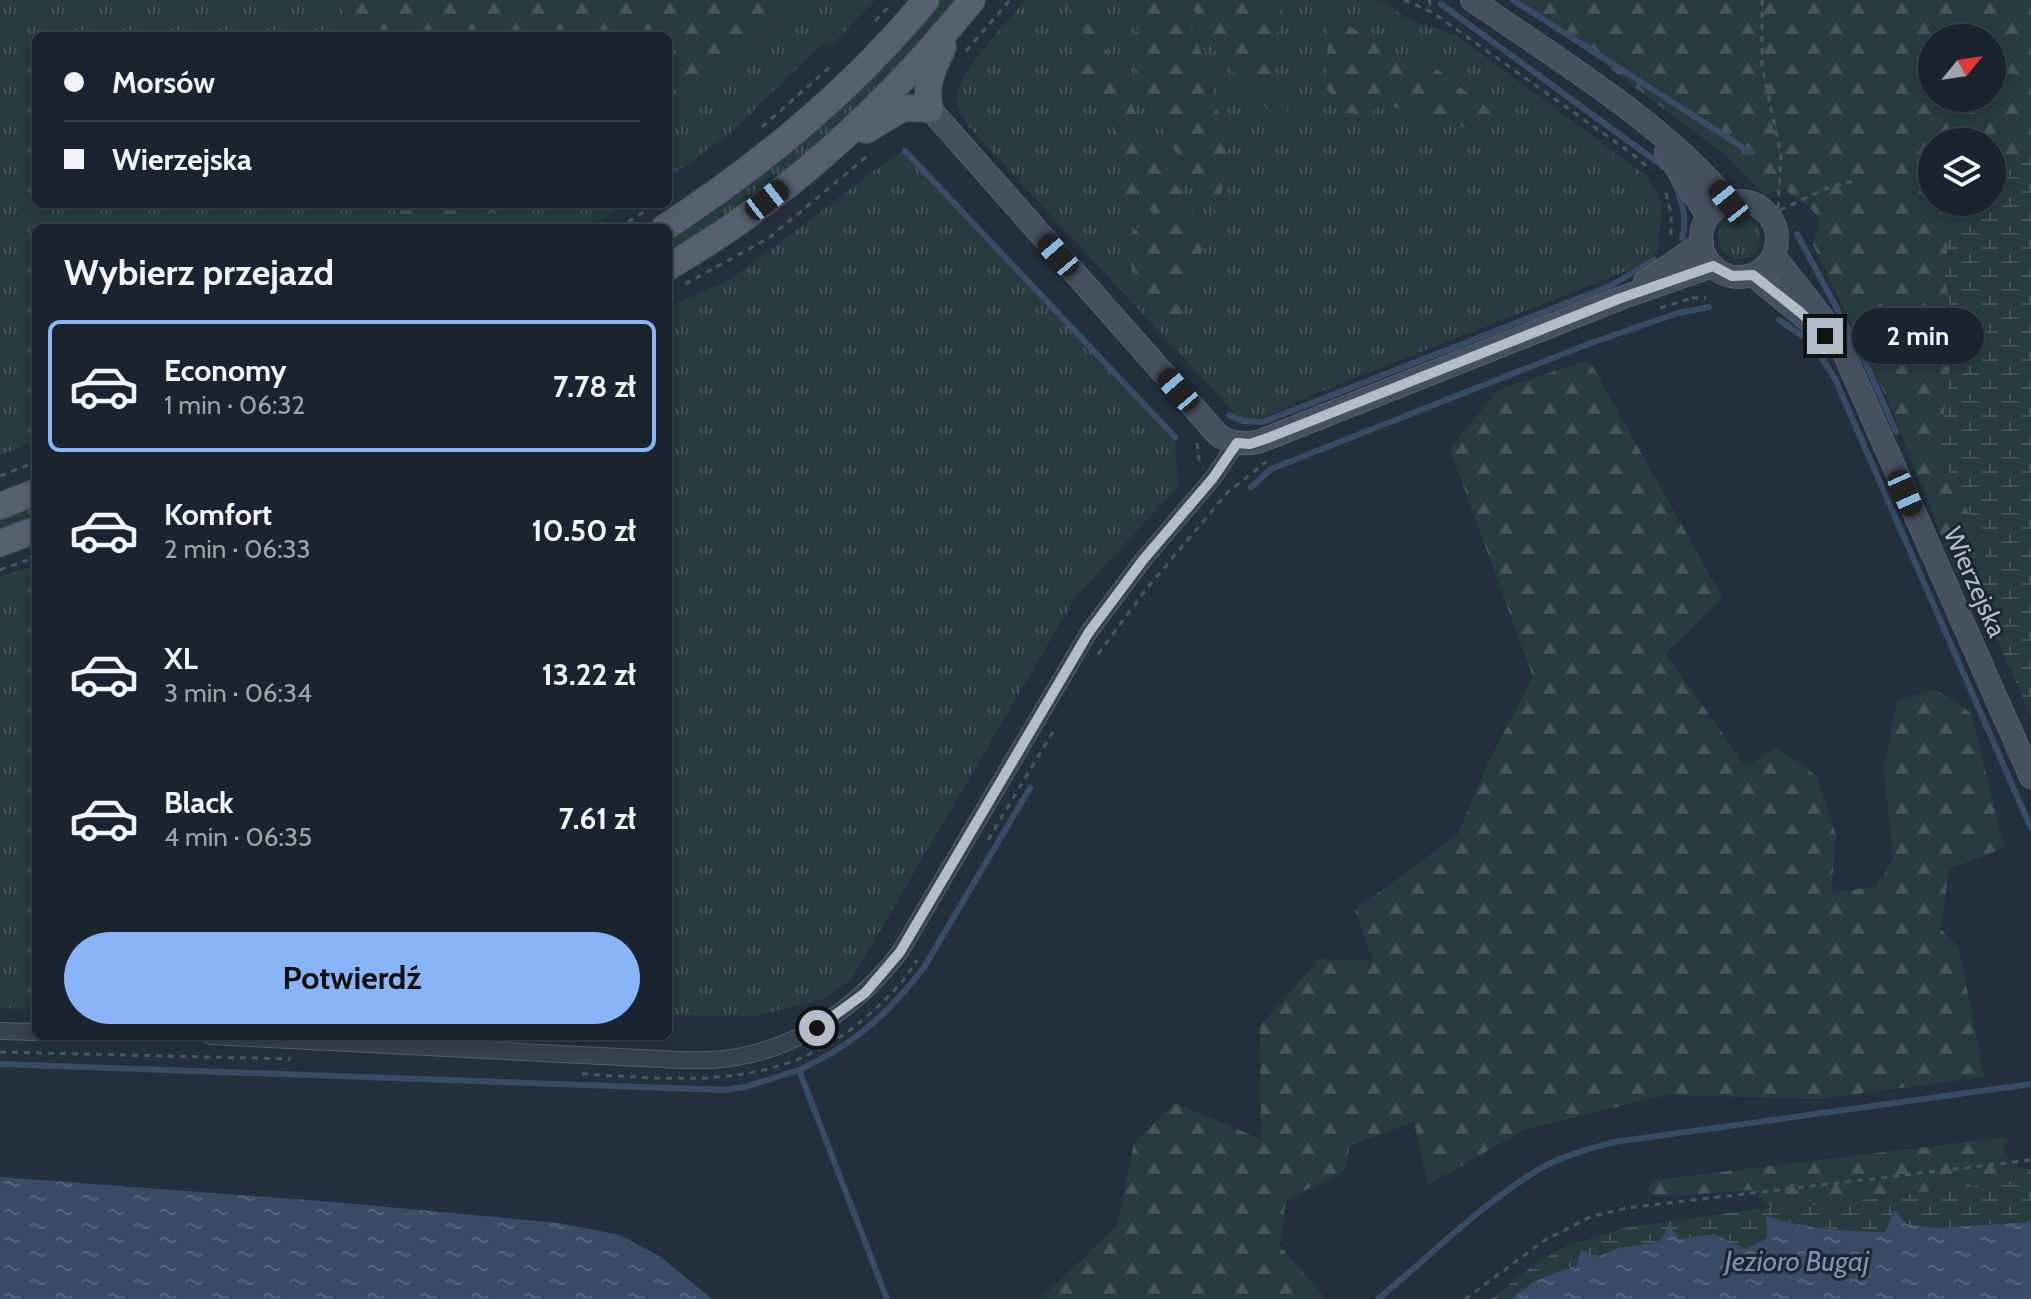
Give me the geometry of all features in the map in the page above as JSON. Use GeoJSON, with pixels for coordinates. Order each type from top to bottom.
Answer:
{"type":"FeatureCollection","features":[{"type":"Feature","properties":{"kind":"main road"},"geometry":{"type":"LineString","coordinates":[[670,224],[746,172],[812,118],[866,67],[926,0]]}},
{"type":"Feature","properties":{"kind":"main road"},"geometry":{"type":"LineString","coordinates":[[672,264],[745,216],[834,145],[891,91],[972,0]]}},
{"type":"Feature","properties":{"kind":"main road"},"geometry":{"type":"LineString","coordinates":[[834,145],[903,108],[930,109],[928,78],[951,25]]}},
{"type":"Feature","properties":{"kind":"main road"},"geometry":{"type":"LineString","coordinates":[[0,506],[32,494]]}},
{"type":"Feature","properties":{"kind":"main road"},"geometry":{"type":"LineString","coordinates":[[0,543],[32,531]]}},
{"type":"Feature","properties":{"kind":"street"},"geometry":{"type":"LineString","coordinates":[[1472,0],[1650,128],[1710,180],[1729,202]]}},
{"type":"Feature","properties":{"kind":"street"},"geometry":{"type":"LineString","coordinates":[[930,109],[1218,435],[1237,443],[1250,444],[1268,438],[1621,298],[1680,269],[1713,266]]}},
{"type":"Feature","properties":{"kind":"street"},"geometry":{"type":"LineString","coordinates":[[1650,128],[1708,216]]}},
{"type":"Feature","properties":{"kind":"street"},"geometry":{"type":"LineString","coordinates":[[1729,202],[1751,202],[1774,213],[1778,235],[1774,256],[1769,264],[1753,275],[1732,276],[1713,266],[1706,257],[1702,243],[1703,226],[1717,207],[1729,202]]}},
{"type":"Feature","properties":{"kind":"street"},"geometry":{"type":"LineString","coordinates":[[1680,269],[1702,243]]}},
{"type":"Feature","properties":{"kind":"street","name":"Wierzejska"},"geometry":{"type":"LineString","coordinates":[[1774,256],[1829,326],[2031,777]]}},
{"type":"Feature","properties":{"kind":"street","name":"Wierzejska"},"geometry":{"type":"LineString","coordinates":[[1753,275],[1800,312],[1825,336],[1848,366]]}},
{"type":"Feature","properties":{"kind":"street"},"geometry":{"type":"LineString","coordinates":[[288,1040],[713,1060],[771,1049],[817,1028],[865,993],[900,952],[1089,632],[1143,560],[1213,478],[1237,443]]}},
{"type":"Feature","properties":{"kind":"street"},"geometry":{"type":"LineString","coordinates":[[0,1031],[32,1032]]}},
{"type":"Feature","properties":{"kind":"path"},"geometry":{"type":"LineString","coordinates":[[869,29],[894,0]]}},
{"type":"Feature","properties":{"kind":"path"},"geometry":{"type":"LineString","coordinates":[[964,54],[1010,0]]}},
{"type":"Feature","properties":{"kind":"path"},"geometry":{"type":"LineString","coordinates":[[1404,0],[1432,12],[1631,153],[1656,176]]}},
{"type":"Feature","properties":{"kind":"path"},"geometry":{"type":"LineString","coordinates":[[1429,0],[1432,12]]}},
{"type":"Feature","properties":{"kind":"path"},"geometry":{"type":"LineString","coordinates":[[1762,0],[1762,66],[1781,155],[1774,213]]}},
{"type":"Feature","properties":{"kind":"path"},"geometry":{"type":"LineString","coordinates":[[763,126],[840,58]]}},
{"type":"Feature","properties":{"kind":"path"},"geometry":{"type":"LineString","coordinates":[[672,292],[769,238],[877,148]]}},
{"type":"Feature","properties":{"kind":"path"},"geometry":{"type":"LineString","coordinates":[[1774,213],[1830,187],[1854,181]]}},
{"type":"Feature","properties":{"kind":"path"},"geometry":{"type":"LineString","coordinates":[[1661,184],[1669,202],[1671,250],[1692,298]]}},
{"type":"Feature","properties":{"kind":"path"},"geometry":{"type":"LineString","coordinates":[[624,224],[650,208]]}},
{"type":"Feature","properties":{"kind":"path"},"geometry":{"type":"LineString","coordinates":[[1653,310],[1692,298],[1706,298]]}},
{"type":"Feature","properties":{"kind":"path"},"geometry":{"type":"LineString","coordinates":[[1098,654],[1148,587],[1228,492],[1253,470],[1273,458]]}},
{"type":"Feature","properties":{"kind":"path"},"geometry":{"type":"LineString","coordinates":[[0,476],[32,464]]}},
{"type":"Feature","properties":{"kind":"path"},"geometry":{"type":"LineString","coordinates":[[0,570],[32,558]]}},
{"type":"Feature","properties":{"kind":"path"},"geometry":{"type":"LineString","coordinates":[[981,852],[1055,727]]}},
{"type":"Feature","properties":{"kind":"path"},"geometry":{"type":"LineString","coordinates":[[573,1074],[716,1079],[788,1064],[853,1029],[901,982],[919,958]]}},
{"type":"Feature","properties":{"kind":"path"},"geometry":{"type":"LineString","coordinates":[[0,1052],[297,1059]]}},
{"type":"Feature","properties":{"kind":"path"},"geometry":{"type":"LineString","coordinates":[[1465,1299],[1545,1240],[1590,1217],[1626,1208],[2031,1160]]}},
{"type":"Feature","properties":{"kind":"green space"},"geometry":{"type":"Polygon","coordinates":[[[0,0],[339,0],[348,32],[32,32],[32,208],[394,208],[398,224],[32,224],[32,443],[0,455],[0,0]]]}},
{"type":"Feature","properties":{"kind":"green space"},"geometry":{"type":"Polygon","coordinates":[[[339,0],[806,0],[672,112],[672,32],[348,32],[339,0]]]}},
{"type":"Feature","properties":{"kind":"green space"},"geometry":{"type":"Polygon","coordinates":[[[806,0],[875,0],[835,42],[819,47],[730,133],[672,175],[672,112],[806,0]]]}},
{"type":"Feature","properties":{"kind":"green space"},"geometry":{"type":"Polygon","coordinates":[[[940,0],[957,0],[893,72],[823,138],[748,199],[672,250],[672,238],[743,191],[779,162],[848,100],[940,0]]]}},
{"type":"Feature","properties":{"kind":"green space"},"geometry":{"type":"Polygon","coordinates":[[[1025,0],[1380,0],[1410,20],[1456,35],[1646,176],[1662,202],[1658,252],[1647,263],[1314,394],[1250,424],[1234,412],[968,126],[960,112],[957,103],[964,77],[1025,0]]]}},
{"type":"Feature","properties":{"kind":"green space"},"geometry":{"type":"Polygon","coordinates":[[[1069,0],[1093,0],[1107,52],[1143,128],[1204,232],[1203,247],[1175,330],[1149,298],[1119,244],[1153,214],[1139,190],[1122,204],[1108,200],[1116,178],[1129,170],[1095,83],[1075,78],[1068,54],[1084,35],[1086,23],[1078,19],[1065,3],[1069,0]]]}},
{"type":"Feature","properties":{"kind":"green space"},"geometry":{"type":"Polygon","coordinates":[[[1149,0],[1166,0],[1185,15],[1211,75],[1212,102],[1230,132],[1219,214],[1205,200],[1164,132],[1131,61],[1133,41],[1149,0]]]}},
{"type":"Feature","properties":{"kind":"green space"},"geometry":{"type":"Polygon","coordinates":[[[1189,0],[1285,0],[1273,61],[1278,87],[1292,120],[1281,124],[1217,54],[1189,0]]]}},
{"type":"Feature","properties":{"kind":"green space"},"geometry":{"type":"Polygon","coordinates":[[[1519,0],[2031,0],[2031,387],[1966,227],[1948,241],[1945,276],[1955,333],[1939,451],[1987,552],[1976,575],[1957,576],[1888,400],[1813,245],[1820,219],[1808,206],[1783,189],[1765,195],[1724,154],[1519,0]]]}},
{"type":"Feature","properties":{"kind":"green space"},"geometry":{"type":"Polygon","coordinates":[[[1330,15],[1395,53],[1438,70],[1495,114],[1491,125],[1466,128],[1382,104],[1367,115],[1345,113],[1325,87],[1330,15]]]}},
{"type":"Feature","properties":{"kind":"green space"},"geometry":{"type":"Polygon","coordinates":[[[2031,142],[2031,717],[1980,599],[1976,575],[1987,552],[1939,451],[1955,333],[1945,276],[1948,240],[1974,216],[2006,216],[2006,175],[2031,142]]]}},
{"type":"Feature","properties":{"kind":"green space"},"geometry":{"type":"Polygon","coordinates":[[[905,151],[1175,437],[1178,486],[1075,598],[851,980],[821,1000],[755,1016],[672,1015],[672,305],[725,282],[754,263],[884,163],[905,151]]]}},
{"type":"Feature","properties":{"kind":"green space"},"geometry":{"type":"Polygon","coordinates":[[[394,208],[501,208],[467,224],[398,224],[394,208]]]}},
{"type":"Feature","properties":{"kind":"green space"},"geometry":{"type":"Polygon","coordinates":[[[501,208],[622,208],[592,224],[467,224],[501,208]]]}},
{"type":"Feature","properties":{"kind":"green space"},"geometry":{"type":"Polygon","coordinates":[[[1739,217],[1754,223],[1760,238],[1754,253],[1739,259],[1724,253],[1718,238],[1724,223],[1739,217]]]}},
{"type":"Feature","properties":{"kind":"green space"},"geometry":{"type":"Polygon","coordinates":[[[1589,360],[1722,597],[1666,654],[1746,767],[1776,747],[1817,776],[1836,836],[1831,892],[1876,887],[1893,858],[1884,770],[1897,700],[1935,689],[1971,713],[2004,848],[1949,869],[1941,929],[1959,948],[1984,1077],[1818,1099],[1667,1095],[1525,1129],[1428,1185],[1414,1122],[1350,1145],[1344,1171],[1286,1200],[1280,1246],[1326,1299],[1040,1299],[1117,1226],[1134,1143],[1175,1103],[1261,1139],[1260,1026],[1319,959],[1373,961],[1355,910],[1458,834],[1487,765],[1533,677],[1450,449],[1498,390],[1589,360]]]}},
{"type":"Feature","properties":{"kind":"green space"},"geometry":{"type":"Polygon","coordinates":[[[32,507],[32,519],[0,531],[0,519],[32,507]]]}},
{"type":"Feature","properties":{"kind":"green space"},"geometry":{"type":"Polygon","coordinates":[[[32,566],[32,1009],[0,1008],[0,577],[32,566]]]}},
{"type":"Feature","properties":{"kind":"green space"},"geometry":{"type":"Polygon","coordinates":[[[2008,1137],[2003,1153],[2020,1169],[2031,1169],[2031,1179],[1820,1205],[1771,1207],[1753,1190],[1657,1197],[1647,1190],[1655,1180],[2008,1137]]]}},
{"type":"Feature","properties":{"kind":"green space"},"geometry":{"type":"Polygon","coordinates":[[[2031,1179],[2031,1222],[1936,1228],[1906,1224],[1886,1232],[1852,1232],[1766,1216],[1767,1238],[1746,1249],[1714,1234],[1618,1248],[1533,1282],[1512,1299],[1491,1299],[1532,1266],[1566,1246],[1624,1228],[1771,1207],[1820,1205],[2031,1179]]]}},
{"type":"Feature","properties":{"kind":"water"},"geometry":{"type":"Polygon","coordinates":[[[0,1177],[334,1202],[559,1223],[620,1235],[661,1257],[712,1299],[0,1299],[0,1177]]]}},
{"type":"Feature","properties":{"kind":"water","name":"Jezioro Bugaj"},"geometry":{"type":"Polygon","coordinates":[[[1895,1210],[1906,1224],[1936,1228],[2031,1222],[2031,1299],[1512,1299],[1533,1282],[1577,1265],[1581,1249],[1597,1257],[1618,1248],[1660,1242],[1669,1225],[1679,1239],[1714,1234],[1746,1249],[1767,1238],[1766,1216],[1795,1224],[1885,1232],[1895,1210]]]}},
{"type":"Feature","properties":{"kind":"waterway"},"geometry":{"type":"LineString","coordinates":[[1513,0],[1750,152]]}},
{"type":"Feature","properties":{"kind":"waterway"},"geometry":{"type":"LineString","coordinates":[[1441,4],[1664,167]]}},
{"type":"Feature","properties":{"kind":"waterway"},"geometry":{"type":"LineString","coordinates":[[905,151],[1175,437]]}},
{"type":"Feature","properties":{"kind":"waterway"},"geometry":{"type":"LineString","coordinates":[[1674,183],[1683,210],[1682,238]]}},
{"type":"Feature","properties":{"kind":"waterway"},"geometry":{"type":"LineString","coordinates":[[1797,234],[1866,363],[1896,432]]}},
{"type":"Feature","properties":{"kind":"waterway"},"geometry":{"type":"LineString","coordinates":[[1229,415],[1243,421],[1263,422],[1610,286],[1654,260]]}},
{"type":"Feature","properties":{"kind":"waterway"},"geometry":{"type":"LineString","coordinates":[[1251,487],[1271,469],[1591,343],[1678,313],[1709,307]]}},
{"type":"Feature","properties":{"kind":"waterway"},"geometry":{"type":"LineString","coordinates":[[1779,320],[1812,342],[1835,379],[2031,828]]}},
{"type":"Feature","properties":{"kind":"waterway"},"geometry":{"type":"LineString","coordinates":[[799,1070],[836,1050],[867,1028],[923,969],[1030,788]]}},
{"type":"Feature","properties":{"kind":"waterway"},"geometry":{"type":"LineString","coordinates":[[0,1064],[724,1090],[745,1087],[799,1070],[887,1299]]}},
{"type":"Feature","properties":{"kind":"waterway"},"geometry":{"type":"LineString","coordinates":[[1378,1299],[1496,1199],[1538,1170],[1575,1153],[1614,1142],[2031,1084]]}},
{"type":"Feature","properties":{"kind":"route"},"geometry":{"type":"LineString","coordinates":[[817,1028],[865,993],[900,952],[1089,632],[1173,522],[1213,478],[1237,443],[1258,442],[1621,298],[1713,266],[1732,276],[1753,275],[1778,293],[1825,336]]}}]}
